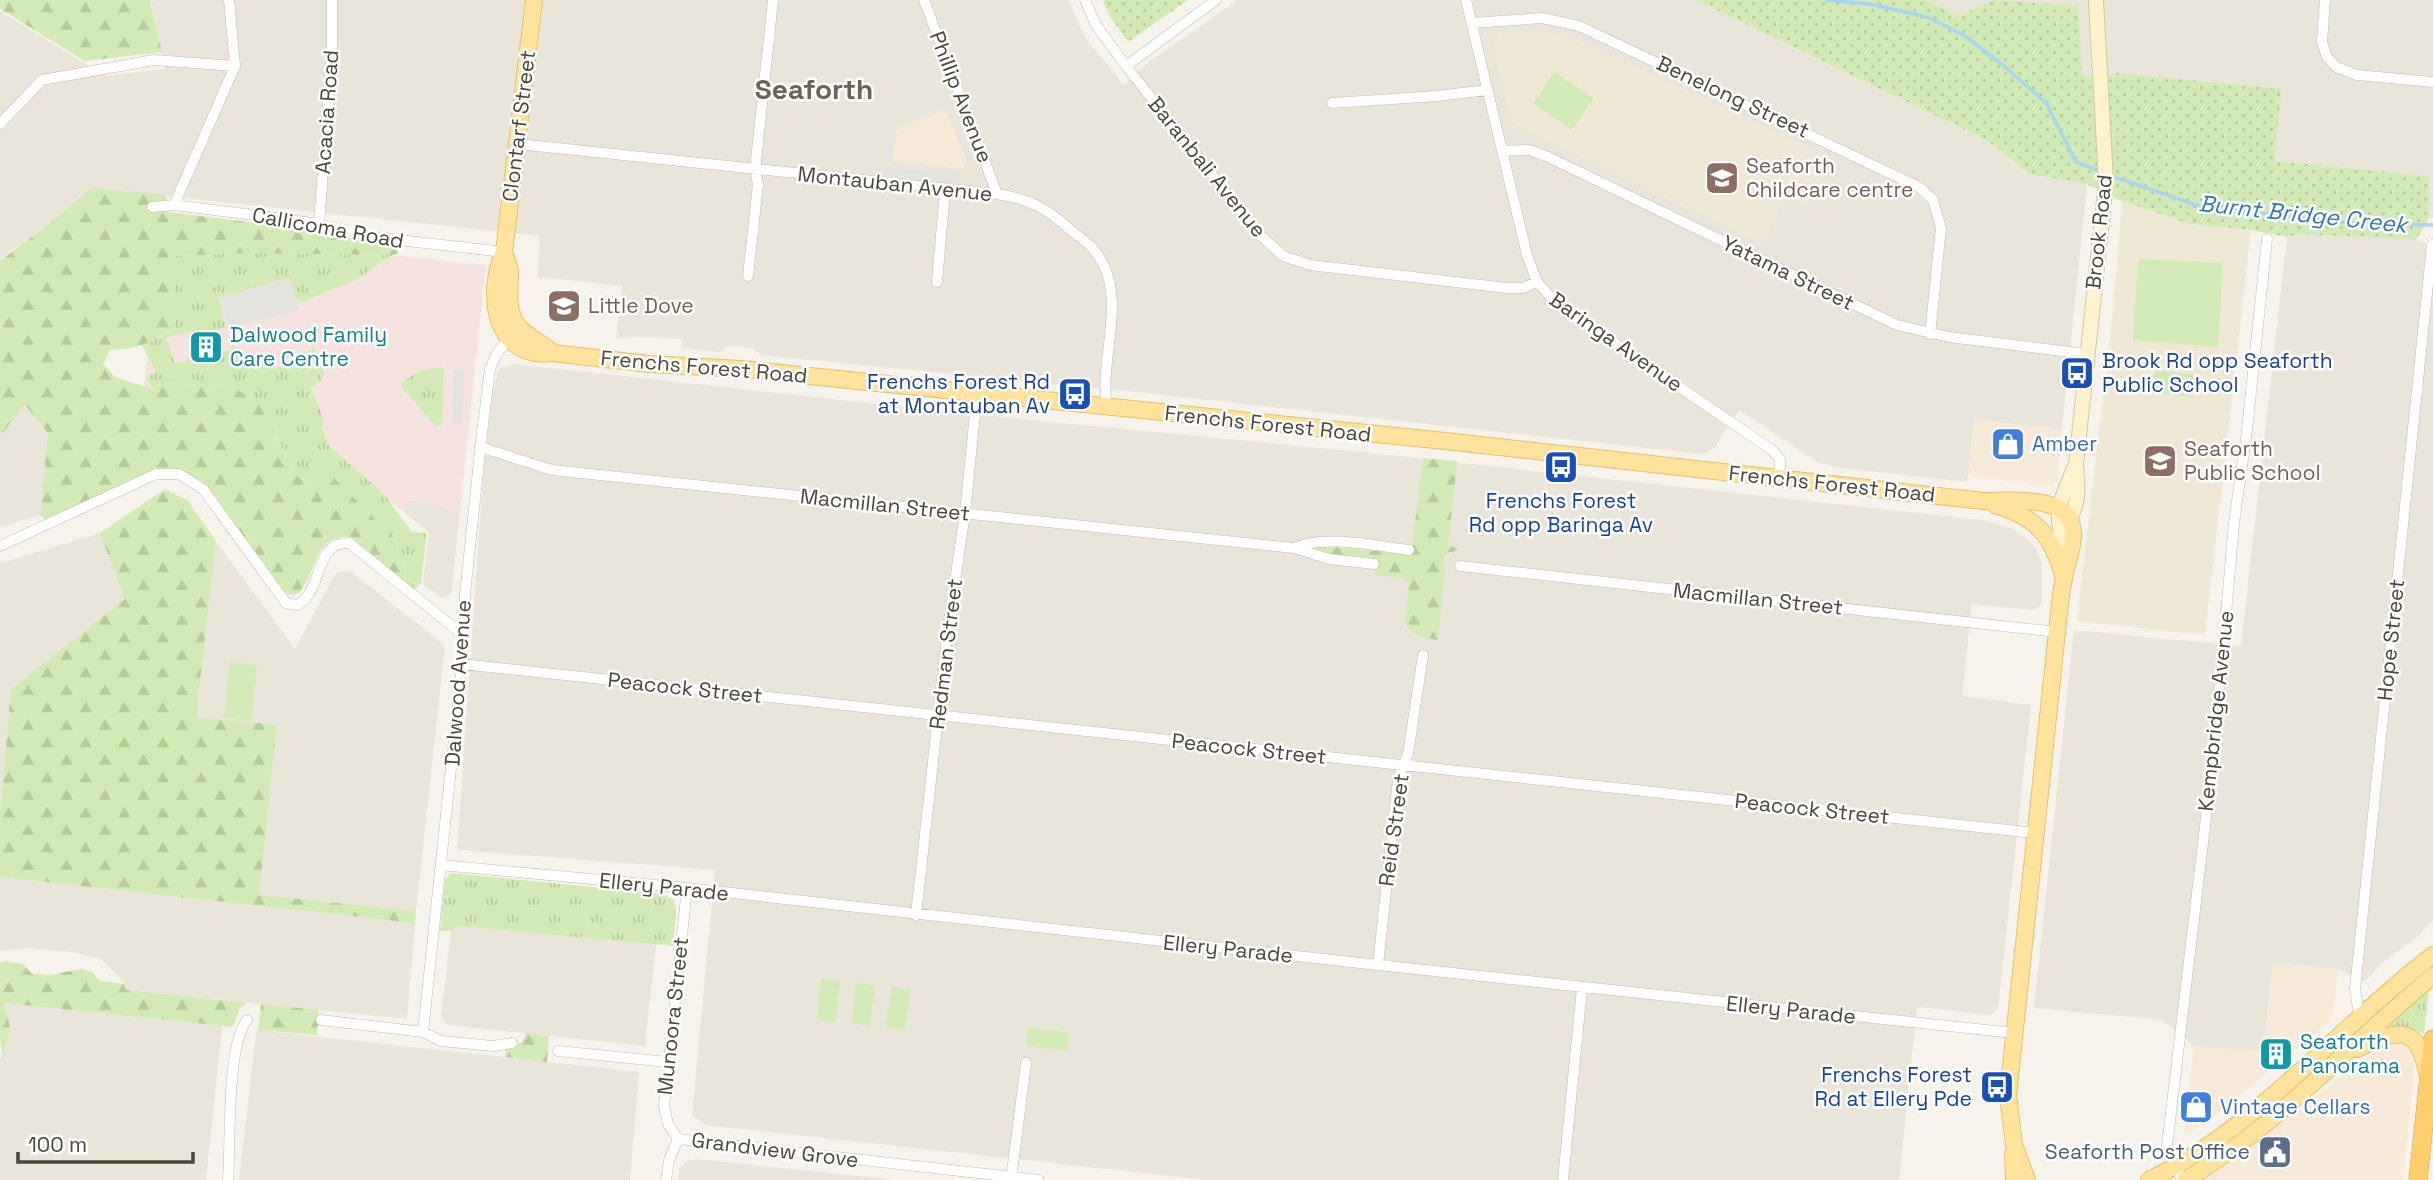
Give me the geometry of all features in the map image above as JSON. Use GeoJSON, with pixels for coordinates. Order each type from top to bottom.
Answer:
{"type":"FeatureCollection","features":[{"type":"Feature","properties":{"kind":"highway"},"geometry":{"type":"LineString","coordinates":[[2418,1180],[2433,1039]]}},
{"type":"Feature","properties":{"kind":"main road","name":"Clontarf Street"},"geometry":{"type":"LineString","coordinates":[[514,333],[499,319],[496,302],[497,268],[504,252],[534,0]]}},
{"type":"Feature","properties":{"kind":"main road","name":"Frenchs Forest Road"},"geometry":{"type":"LineString","coordinates":[[514,333],[525,351],[538,355],[553,353],[649,364],[741,369],[1983,501],[2028,501],[2062,517],[2073,537],[2064,577],[2057,632],[2008,1103],[2017,1149],[2027,1180]]}},
{"type":"Feature","properties":{"kind":"main road","name":"Frenchs Forest Road"},"geometry":{"type":"LineString","coordinates":[[1983,501],[2034,522],[2048,538],[2064,577]]}},
{"type":"Feature","properties":{"kind":"main road"},"geometry":{"type":"LineString","coordinates":[[2034,522],[2062,517]]}},
{"type":"Feature","properties":{"kind":"main road"},"geometry":{"type":"LineString","coordinates":[[2181,1175],[2195,1155],[2255,1109],[2433,956]]}},
{"type":"Feature","properties":{"kind":"main road"},"geometry":{"type":"LineString","coordinates":[[2149,1180],[2181,1175],[2244,1139],[2309,1086],[2433,976]]}},
{"type":"Feature","properties":{"kind":"main road"},"geometry":{"type":"LineString","coordinates":[[2343,1055],[2384,1036],[2403,1034],[2420,1046],[2428,1078]]}},
{"type":"Feature","properties":{"kind":"main road","name":"Frenchs Forest Road"},"geometry":{"type":"LineString","coordinates":[[2014,1180],[2011,1161],[2017,1149]]}},
{"type":"Feature","properties":{"kind":"main road"},"geometry":{"type":"LineString","coordinates":[[2017,1149],[2028,1160],[2038,1180]]}},
{"type":"Feature","properties":{"kind":"street"},"geometry":{"type":"LineString","coordinates":[[173,205],[235,66],[229,0]]}},
{"type":"Feature","properties":{"kind":"street","name":"Acacia Road"},"geometry":{"type":"LineString","coordinates":[[319,224],[332,47],[332,0]]}},
{"type":"Feature","properties":{"kind":"street"},"geometry":{"type":"LineString","coordinates":[[748,276],[758,184],[755,170],[773,0]]}},
{"type":"Feature","properties":{"kind":"street","name":"Phillip Avenue"},"geometry":{"type":"LineString","coordinates":[[924,0],[997,194]]}},
{"type":"Feature","properties":{"kind":"street","name":"Baranbali Avenue"},"geometry":{"type":"LineString","coordinates":[[1086,0],[1096,25],[1126,66],[1260,235],[1283,256],[1310,265],[1507,288],[1523,288],[1537,282]]}},
{"type":"Feature","properties":{"kind":"street"},"geometry":{"type":"LineString","coordinates":[[1126,66],[1216,0]]}},
{"type":"Feature","properties":{"kind":"street","name":"Baringa Avenue"},"geometry":{"type":"LineString","coordinates":[[1466,0],[1527,255],[1537,282],[1557,304],[1772,450],[1780,459],[1780,478]]}},
{"type":"Feature","properties":{"kind":"street","name":"Brook Road"},"geometry":{"type":"LineString","coordinates":[[2058,557],[2062,517],[2076,464],[2106,182],[2096,0]]}},
{"type":"Feature","properties":{"kind":"street"},"geometry":{"type":"LineString","coordinates":[[2325,0],[2322,42],[2336,67],[2357,75],[2433,82]]}},
{"type":"Feature","properties":{"kind":"street","name":"Benelong Street"},"geometry":{"type":"LineString","coordinates":[[1472,23],[1542,19],[1579,26],[1919,187],[1933,200],[1941,228],[1930,334]]}},
{"type":"Feature","properties":{"kind":"street"},"geometry":{"type":"LineString","coordinates":[[0,124],[42,80],[154,60],[235,66]]}},
{"type":"Feature","properties":{"kind":"street"},"geometry":{"type":"LineString","coordinates":[[1332,103],[1487,90]]}},
{"type":"Feature","properties":{"kind":"street","name":"Montauban Avenue"},"geometry":{"type":"LineString","coordinates":[[518,144],[1026,199],[1054,215],[1094,250],[1107,272],[1113,302],[1104,392],[1107,407]]}},
{"type":"Feature","properties":{"kind":"street","name":"Yatama Street"},"geometry":{"type":"LineString","coordinates":[[1503,151],[1529,150],[1546,156],[1882,318],[1930,334],[2086,354]]}},
{"type":"Feature","properties":{"kind":"street"},"geometry":{"type":"LineString","coordinates":[[937,282],[945,190]]}},
{"type":"Feature","properties":{"kind":"street","name":"Callicoma Road"},"geometry":{"type":"LineString","coordinates":[[152,207],[173,205],[319,224],[381,238],[504,252]]}},
{"type":"Feature","properties":{"kind":"street","name":"Kempbridge Avenue"},"geometry":{"type":"LineString","coordinates":[[2181,1175],[2167,1146],[2214,750],[2234,523],[2247,430],[2267,239]]}},
{"type":"Feature","properties":{"kind":"street","name":"Hope Street"},"geometry":{"type":"LineString","coordinates":[[2365,1034],[2359,1018],[2355,989],[2432,245]]}},
{"type":"Feature","properties":{"kind":"street","name":"Dalwood Avenue"},"geometry":{"type":"LineString","coordinates":[[423,1032],[462,664],[464,594],[490,369],[497,353],[514,333]]}},
{"type":"Feature","properties":{"kind":"street","name":"Redman Street"},"geometry":{"type":"LineString","coordinates":[[916,915],[977,394]]}},
{"type":"Feature","properties":{"kind":"street","name":"Macmillan Street"},"geometry":{"type":"LineString","coordinates":[[480,447],[552,470],[1294,548],[1329,559],[1374,564]]}},
{"type":"Feature","properties":{"kind":"street"},"geometry":{"type":"LineString","coordinates":[[0,546],[156,474],[179,474],[203,489],[286,603],[297,605],[306,598],[329,549],[339,542],[349,543],[463,635]]}},
{"type":"Feature","properties":{"kind":"street","name":"Macmillan Street"},"geometry":{"type":"LineString","coordinates":[[1294,548],[1306,543],[1326,542],[1409,550]]}},
{"type":"Feature","properties":{"kind":"street","name":"Macmillan Street"},"geometry":{"type":"LineString","coordinates":[[1460,566],[2057,632]]}},
{"type":"Feature","properties":{"kind":"street","name":"Reid Street"},"geometry":{"type":"LineString","coordinates":[[1378,965],[1398,779],[1408,754],[1423,655]]}},
{"type":"Feature","properties":{"kind":"street","name":"Peacock Street"},"geometry":{"type":"LineString","coordinates":[[462,664],[2035,834]]}},
{"type":"Feature","properties":{"kind":"street","name":"Ellery Parade"},"geometry":{"type":"LineString","coordinates":[[441,865],[687,888],[1582,988],[2014,1033]]}},
{"type":"Feature","properties":{"kind":"street","name":"Munoora Street"},"geometry":{"type":"LineString","coordinates":[[678,1139],[668,1124],[664,1106],[687,888]]}},
{"type":"Feature","properties":{"kind":"street"},"geometry":{"type":"LineString","coordinates":[[1563,1180],[1582,988]]}},
{"type":"Feature","properties":{"kind":"street"},"geometry":{"type":"LineString","coordinates":[[228,1180],[234,1066],[239,1030],[247,1020]]}},
{"type":"Feature","properties":{"kind":"street"},"geometry":{"type":"LineString","coordinates":[[321,1020],[423,1032],[441,1041],[493,1046],[512,1043]]}},
{"type":"Feature","properties":{"kind":"street"},"geometry":{"type":"LineString","coordinates":[[558,1051],[668,1062]]}},
{"type":"Feature","properties":{"kind":"street"},"geometry":{"type":"LineString","coordinates":[[1011,1179],[1026,1063]]}},
{"type":"Feature","properties":{"kind":"street"},"geometry":{"type":"LineString","coordinates":[[666,1180],[669,1160],[678,1139]]}},
{"type":"Feature","properties":{"kind":"street","name":"Grandview Grove"},"geometry":{"type":"LineString","coordinates":[[678,1139],[1011,1179],[1039,1180]]}},
{"type":"Feature","properties":{"kind":"shaded area"},"geometry":{"type":"Polygon","coordinates":[[[151,0],[1069,0],[1084,36],[1124,85],[1149,62],[1238,0],[1696,0],[1988,141],[2026,174],[2087,184],[2062,429],[1974,420],[1967,482],[1841,468],[1817,462],[1739,410],[1714,449],[1703,454],[1126,391],[760,355],[753,348],[727,346],[721,352],[682,348],[682,339],[616,339],[622,286],[538,277],[540,236],[91,188],[0,259],[0,11],[105,76],[165,69],[151,0]]]}},
{"type":"Feature","properties":{"kind":"shaded area"},"geometry":{"type":"Polygon","coordinates":[[[1926,0],[1993,0],[1959,16],[1926,0]]]}},
{"type":"Feature","properties":{"kind":"shaded area"},"geometry":{"type":"Polygon","coordinates":[[[1998,0],[2433,0],[2433,218],[2429,218],[2428,176],[2275,161],[2117,73],[2081,76],[1998,0]]]}},
{"type":"Feature","properties":{"kind":"shaded area"},"geometry":{"type":"Polygon","coordinates":[[[1500,32],[1566,34],[1833,158],[1810,208],[1786,198],[1763,245],[1517,127],[1510,118],[1493,43],[1500,32]]]}},
{"type":"Feature","properties":{"kind":"shaded area"},"geometry":{"type":"Polygon","coordinates":[[[941,111],[947,113],[967,162],[962,169],[893,161],[899,127],[941,111]]]}},
{"type":"Feature","properties":{"kind":"shaded area"},"geometry":{"type":"Polygon","coordinates":[[[883,167],[958,174],[957,183],[882,175],[883,167]]]}},
{"type":"Feature","properties":{"kind":"shaded area","name":"Seaforth Public School"},"geometry":{"type":"Polygon","coordinates":[[[2122,201],[2190,224],[2251,230],[2205,635],[2077,621],[2114,300],[2122,201]]]}},
{"type":"Feature","properties":{"kind":"shaded area"},"geometry":{"type":"Polygon","coordinates":[[[171,232],[486,265],[460,511],[406,499],[405,513],[370,486],[219,396],[144,387],[151,326],[171,232]]]}},
{"type":"Feature","properties":{"kind":"shaded area"},"geometry":{"type":"Polygon","coordinates":[[[2298,234],[2416,240],[2433,245],[2433,920],[2415,939],[2384,961],[2364,982],[2338,969],[2273,963],[2263,1053],[2194,1046],[2162,1020],[2034,1008],[2074,630],[2241,646],[2287,237],[2298,234]]]}},
{"type":"Feature","properties":{"kind":"shaded area"},"geometry":{"type":"Polygon","coordinates":[[[290,279],[299,310],[228,329],[220,298],[290,279]]]}},
{"type":"Feature","properties":{"kind":"shaded area"},"geometry":{"type":"Polygon","coordinates":[[[513,364],[950,412],[1362,452],[1982,520],[2013,529],[2037,550],[2042,563],[2042,602],[2039,608],[2031,610],[1972,604],[1962,696],[2031,705],[1998,1009],[1991,1015],[1917,1007],[1899,1180],[1207,1180],[705,1125],[692,1116],[715,870],[457,850],[483,478],[492,393],[499,369],[513,364]]]}},
{"type":"Feature","properties":{"kind":"shaded area"},"geometry":{"type":"Polygon","coordinates":[[[454,369],[464,370],[462,424],[452,424],[454,369]]]}},
{"type":"Feature","properties":{"kind":"shaded area"},"geometry":{"type":"Polygon","coordinates":[[[25,405],[48,433],[40,515],[0,527],[0,436],[25,405]]]}},
{"type":"Feature","properties":{"kind":"shaded area"},"geometry":{"type":"Polygon","coordinates":[[[1974,420],[2062,429],[2058,481],[2050,486],[1968,476],[1974,420]]]}},
{"type":"Feature","properties":{"kind":"shaded area"},"geometry":{"type":"Polygon","coordinates":[[[406,499],[460,511],[451,595],[441,598],[423,584],[429,532],[405,513],[406,499]]]}},
{"type":"Feature","properties":{"kind":"shaded area"},"geometry":{"type":"Polygon","coordinates":[[[100,533],[125,599],[11,689],[0,813],[0,563],[100,533]]]}},
{"type":"Feature","properties":{"kind":"shaded area"},"geometry":{"type":"Polygon","coordinates":[[[216,541],[295,649],[336,573],[350,571],[445,645],[416,911],[259,895],[277,726],[196,717],[216,541]]]}},
{"type":"Feature","properties":{"kind":"shaded area"},"geometry":{"type":"Polygon","coordinates":[[[0,877],[415,923],[407,1019],[126,990],[123,981],[101,959],[71,952],[28,948],[0,951],[0,877]]]}},
{"type":"Feature","properties":{"kind":"shaded area"},"geometry":{"type":"Polygon","coordinates":[[[458,926],[656,944],[645,1046],[448,1025],[441,1016],[451,931],[458,926]]]}},
{"type":"Feature","properties":{"kind":"shaded area","name":"Seaforth Panorama"},"geometry":{"type":"Polygon","coordinates":[[[2273,963],[2338,969],[2333,1014],[2327,1024],[2218,1113],[2188,1134],[2184,1131],[2194,1046],[2263,1052],[2273,963]]]}},
{"type":"Feature","properties":{"kind":"shaded area"},"geometry":{"type":"Polygon","coordinates":[[[3,1003],[222,1026],[206,1180],[0,1180],[0,1061],[10,1026],[3,1003]]]}},
{"type":"Feature","properties":{"kind":"shaded area"},"geometry":{"type":"Polygon","coordinates":[[[258,1030],[639,1072],[630,1180],[239,1180],[258,1030]]]}},
{"type":"Feature","properties":{"kind":"shaded area"},"geometry":{"type":"Polygon","coordinates":[[[2386,1043],[2403,1043],[2416,1053],[2403,1180],[2206,1180],[2386,1043]]]}},
{"type":"Feature","properties":{"kind":"shaded area"},"geometry":{"type":"Polygon","coordinates":[[[697,1159],[895,1180],[678,1180],[679,1169],[688,1161],[697,1159]]]}},
{"type":"Feature","properties":{"kind":"green space"},"geometry":{"type":"Polygon","coordinates":[[[0,0],[150,0],[162,52],[85,61],[0,9],[0,0]]]}},
{"type":"Feature","properties":{"kind":"green space"},"geometry":{"type":"Polygon","coordinates":[[[1103,0],[1188,0],[1128,42],[1109,15],[1103,0]]]}},
{"type":"Feature","properties":{"kind":"green space"},"geometry":{"type":"Polygon","coordinates":[[[1696,0],[1926,0],[1959,16],[1993,0],[2078,6],[2082,76],[2117,73],[2281,89],[2275,161],[2429,176],[2429,218],[2416,240],[2298,234],[2287,237],[2251,230],[2190,224],[2122,201],[2087,184],[2028,174],[1988,141],[1696,0]]]}},
{"type":"Feature","properties":{"kind":"green space"},"geometry":{"type":"Polygon","coordinates":[[[1554,72],[1594,98],[1572,130],[1533,104],[1554,72]]]}},
{"type":"Feature","properties":{"kind":"green space"},"geometry":{"type":"Polygon","coordinates":[[[91,188],[166,195],[169,212],[279,226],[400,247],[397,254],[392,255],[244,253],[174,256],[176,325],[146,344],[110,350],[103,364],[115,377],[153,389],[170,383],[203,387],[230,385],[259,404],[297,476],[311,484],[325,469],[396,540],[399,552],[404,555],[406,583],[351,537],[339,537],[323,547],[298,594],[289,595],[283,591],[202,481],[172,468],[156,469],[47,521],[40,515],[48,433],[25,405],[0,436],[0,261],[91,188]]]}},
{"type":"Feature","properties":{"kind":"green space"},"geometry":{"type":"Polygon","coordinates":[[[244,253],[392,255],[359,278],[303,302],[297,300],[289,278],[219,298],[226,327],[201,335],[193,331],[166,338],[175,364],[190,359],[192,364],[216,357],[216,354],[232,349],[232,343],[240,354],[247,353],[248,362],[291,369],[301,366],[308,351],[313,351],[313,343],[324,373],[322,379],[311,388],[323,418],[322,429],[329,446],[384,494],[412,532],[427,533],[421,583],[415,590],[406,583],[404,556],[399,552],[396,540],[325,470],[311,484],[297,476],[259,404],[230,385],[203,387],[170,383],[153,389],[146,378],[156,371],[142,345],[162,337],[176,325],[174,256],[244,253]]]}},
{"type":"Feature","properties":{"kind":"green space"},"geometry":{"type":"Polygon","coordinates":[[[2138,259],[2223,263],[2218,347],[2133,340],[2138,259]]]}},
{"type":"Feature","properties":{"kind":"green space"},"geometry":{"type":"Polygon","coordinates":[[[442,367],[442,425],[435,426],[401,386],[402,382],[421,370],[442,367]]]}},
{"type":"Feature","properties":{"kind":"green space"},"geometry":{"type":"Polygon","coordinates":[[[2155,369],[2194,375],[2191,397],[2153,392],[2155,369]]]}},
{"type":"Feature","properties":{"kind":"green space"},"geometry":{"type":"Polygon","coordinates":[[[1423,458],[1457,461],[1448,546],[1459,547],[1458,550],[1447,553],[1443,560],[1445,571],[1438,640],[1419,636],[1405,623],[1409,583],[1404,578],[1375,575],[1376,559],[1331,555],[1305,549],[1308,545],[1411,554],[1423,458]]]}},
{"type":"Feature","properties":{"kind":"green space"},"geometry":{"type":"Polygon","coordinates":[[[165,489],[188,501],[216,541],[196,717],[277,725],[259,895],[416,911],[415,923],[0,877],[0,813],[11,689],[125,599],[100,533],[165,489]]]}},
{"type":"Feature","properties":{"kind":"green space"},"geometry":{"type":"Polygon","coordinates":[[[230,662],[257,665],[251,721],[224,718],[230,662]]]}},
{"type":"Feature","properties":{"kind":"green space"},"geometry":{"type":"Polygon","coordinates":[[[451,873],[663,894],[674,900],[676,912],[673,946],[458,926],[451,931],[440,931],[445,879],[451,873]]]}},
{"type":"Feature","properties":{"kind":"green space"},"geometry":{"type":"Polygon","coordinates":[[[5,961],[23,964],[32,974],[50,975],[81,969],[91,972],[101,981],[124,984],[126,990],[248,1003],[240,1008],[233,1027],[4,1003],[10,1026],[3,1056],[0,1040],[0,963],[5,961]]]}},
{"type":"Feature","properties":{"kind":"green space"},"geometry":{"type":"Polygon","coordinates":[[[821,979],[840,981],[835,1022],[817,1020],[821,979]]]}},
{"type":"Feature","properties":{"kind":"green space"},"geometry":{"type":"Polygon","coordinates":[[[856,983],[875,985],[870,1026],[852,1024],[856,983]]]}},
{"type":"Feature","properties":{"kind":"green space"},"geometry":{"type":"Polygon","coordinates":[[[891,987],[910,989],[905,1029],[886,1028],[891,987]]]}},
{"type":"Feature","properties":{"kind":"green space"},"geometry":{"type":"Polygon","coordinates":[[[2429,989],[2424,1033],[2402,1027],[2381,1029],[2429,989]]]}},
{"type":"Feature","properties":{"kind":"green space"},"geometry":{"type":"Polygon","coordinates":[[[261,1004],[319,1010],[317,1035],[258,1030],[261,1004]]]}},
{"type":"Feature","properties":{"kind":"green space"},"geometry":{"type":"Polygon","coordinates":[[[1028,1028],[1069,1032],[1067,1051],[1026,1046],[1028,1028]]]}},
{"type":"Feature","properties":{"kind":"green space"},"geometry":{"type":"Polygon","coordinates":[[[527,1033],[549,1036],[547,1062],[505,1057],[506,1050],[522,1042],[527,1033]]]}},
{"type":"Feature","properties":{"kind":"waterway","name":"Burnt Bridge Creek"},"geometry":{"type":"LineString","coordinates":[[1826,0],[1870,4],[1927,17],[1965,36],[2046,103],[2076,162],[2102,172]]}},
{"type":"Feature","properties":{"kind":"waterway","name":"Burnt Bridge Creek"},"geometry":{"type":"LineString","coordinates":[[2109,175],[2199,206],[2347,223],[2433,225]]}},
{"type":"Feature","properties":{"kind":"place","name":"Seaforth Childcare centre"},"geometry":{"type":"Point","coordinates":[1722,178]}},
{"type":"Feature","properties":{"kind":"place","name":"Little Dove"},"geometry":{"type":"Point","coordinates":[564,306]}},
{"type":"Feature","properties":{"kind":"place","name":"Dalwood Family Care Centre"},"geometry":{"type":"Point","coordinates":[206,347]}},
{"type":"Feature","properties":{"kind":"place","name":"Brook Rd opp Seaforth Public School"},"geometry":{"type":"Point","coordinates":[2077,373]}},
{"type":"Feature","properties":{"kind":"place","name":"Frenchs Forest Rd at Montauban Av"},"geometry":{"type":"Point","coordinates":[1075,394]}},
{"type":"Feature","properties":{"kind":"place","name":"Amber"},"geometry":{"type":"Point","coordinates":[2008,444]}},
{"type":"Feature","properties":{"kind":"place","name":"Seaforth Public School"},"geometry":{"type":"Point","coordinates":[2160,461]}},
{"type":"Feature","properties":{"kind":"place","name":"Frenchs Forest Rd opp Baringa Av"},"geometry":{"type":"Point","coordinates":[1561,467]}},
{"type":"Feature","properties":{"kind":"place","name":"Seaforth Panorama"},"geometry":{"type":"Point","coordinates":[2276,1054]}},
{"type":"Feature","properties":{"kind":"place","name":"Frenchs Forest Rd at Ellery Pde"},"geometry":{"type":"Point","coordinates":[1997,1087]}},
{"type":"Feature","properties":{"kind":"place","name":"Vintage Cellars"},"geometry":{"type":"Point","coordinates":[2196,1107]}},
{"type":"Feature","properties":{"kind":"place","name":"Seaforth Post Office"},"geometry":{"type":"Point","coordinates":[2275,1152]}},
{"type":"Feature","properties":{"kind":"district","name":"Seaforth"},"geometry":{"type":"Point","coordinates":[814,89]}}]}
